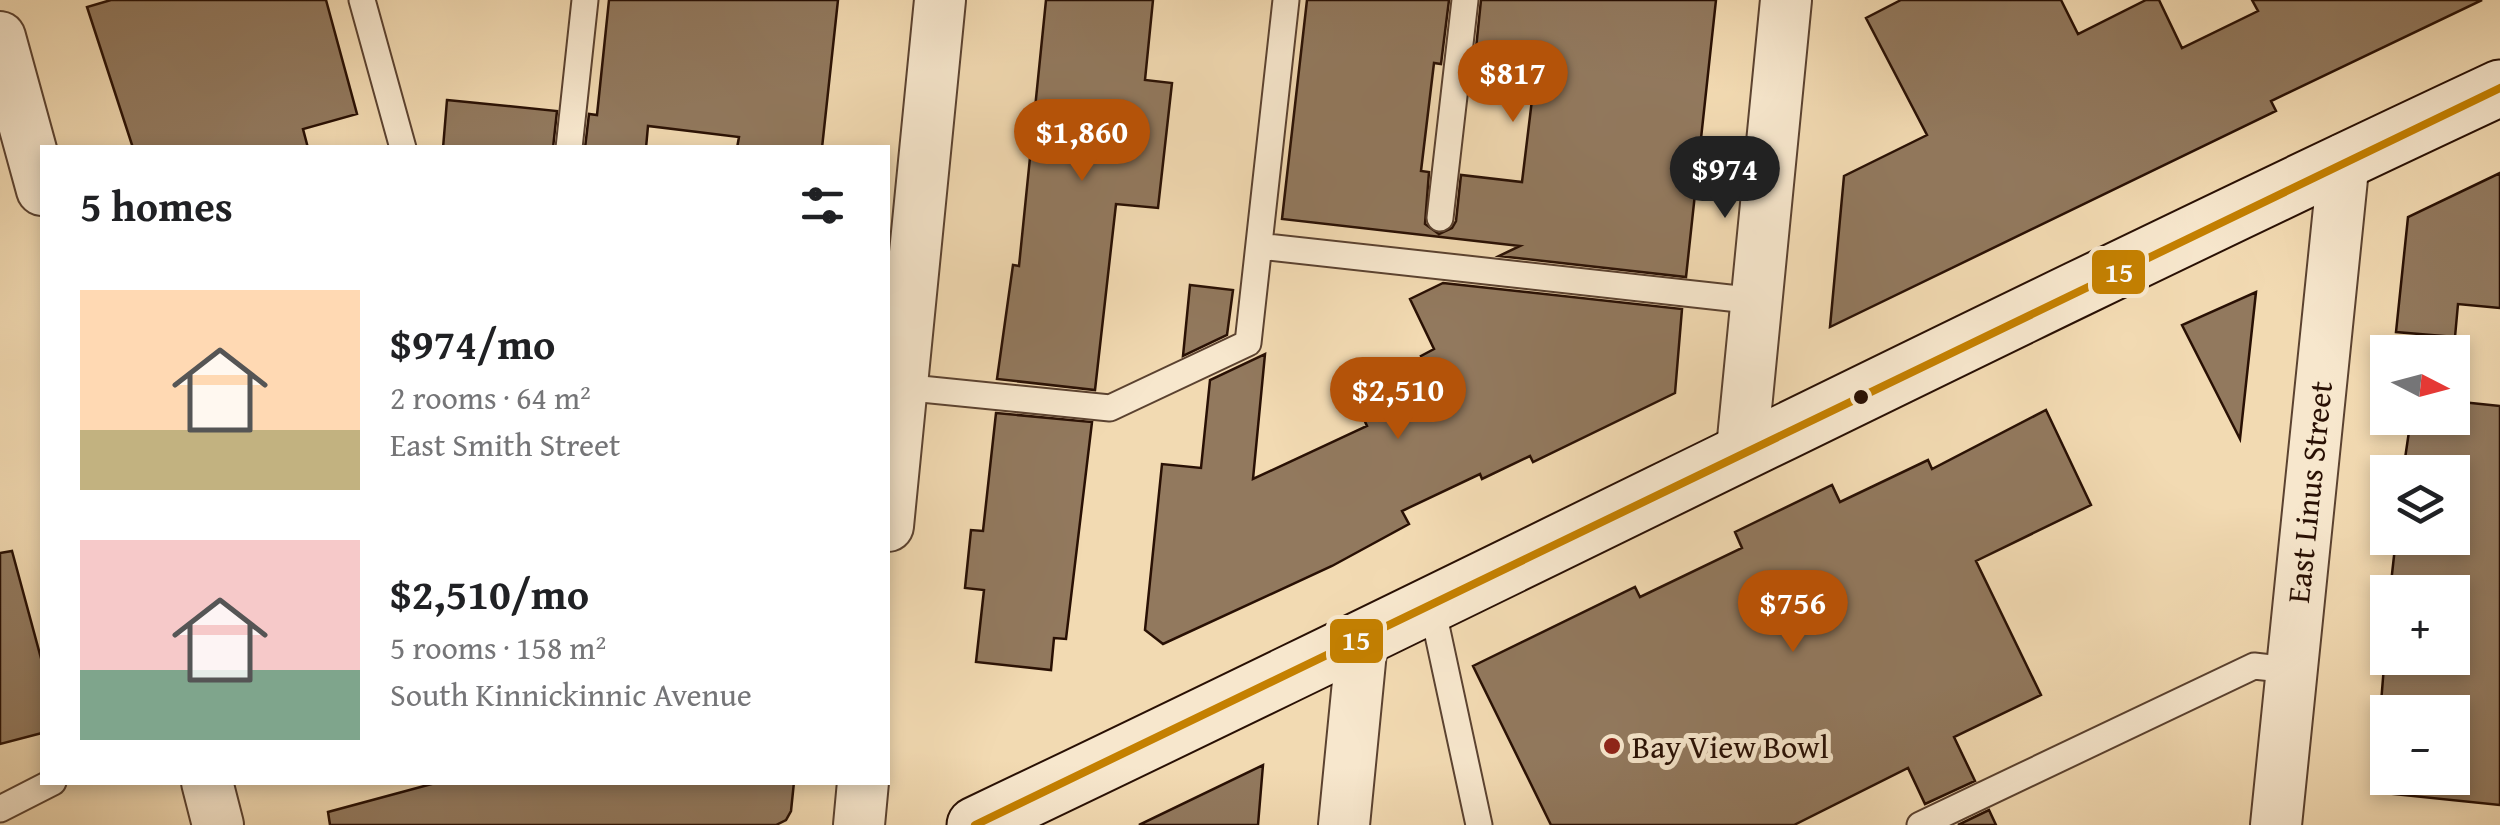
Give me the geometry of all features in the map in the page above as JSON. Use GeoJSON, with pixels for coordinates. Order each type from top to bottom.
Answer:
{"type":"FeatureCollection","features":[{"type":"Feature","properties":{"kind":"main road"},"geometry":{"type":"LineString","coordinates":[[974,825],[1362,642],[1742,449],[2500,88]]}},
{"type":"Feature","properties":{"kind":"street"},"geometry":{"type":"LineString","coordinates":[[890,505],[940,0]]}},
{"type":"Feature","properties":{"kind":"street"},"geometry":{"type":"LineString","coordinates":[[1742,449],[1786,0]]}},
{"type":"Feature","properties":{"kind":"street"},"geometry":{"type":"LineString","coordinates":[[0,37],[40,183]]}},
{"type":"Feature","properties":{"kind":"street","name":"East Linus Street"},"geometry":{"type":"LineString","coordinates":[[2276,825],[2344,159]]}},
{"type":"Feature","properties":{"kind":"street"},"geometry":{"type":"LineString","coordinates":[[1344,825],[1362,642]]}},
{"type":"Feature","properties":{"kind":"street"},"geometry":{"type":"LineString","coordinates":[[208,785],[218,825]]}},
{"type":"Feature","properties":{"kind":"street"},"geometry":{"type":"LineString","coordinates":[[858,825],[862,785]]}},
{"type":"Feature","properties":{"kind":"lane"},"geometry":{"type":"LineString","coordinates":[[362,0],[402,145]]}},
{"type":"Feature","properties":{"kind":"lane"},"geometry":{"type":"LineString","coordinates":[[569,145],[585,0]]}},
{"type":"Feature","properties":{"kind":"lane"},"geometry":{"type":"LineString","coordinates":[[901,387],[1110,408],[1248,343],[1286,0]]}},
{"type":"Feature","properties":{"kind":"lane"},"geometry":{"type":"LineString","coordinates":[[1440,218],[1465,0]]}},
{"type":"Feature","properties":{"kind":"lane"},"geometry":{"type":"LineString","coordinates":[[1259,246],[1757,301]]}},
{"type":"Feature","properties":{"kind":"lane"},"geometry":{"type":"LineString","coordinates":[[1432,607],[1480,825]]}},
{"type":"Feature","properties":{"kind":"lane"},"geometry":{"type":"LineString","coordinates":[[1920,825],[2254,666],[2290,670]]}},
{"type":"Feature","properties":{"kind":"lane"},"geometry":{"type":"LineString","coordinates":[[0,809],[47,785]]}},
{"type":"Feature","properties":{"kind":"building"},"geometry":{"type":"Polygon","coordinates":[[[111,0],[326,0],[357,114],[303,129],[307,145],[132,145],[87,7],[111,0]]]}},
{"type":"Feature","properties":{"kind":"building"},"geometry":{"type":"Polygon","coordinates":[[[609,0],[838,0],[822,145],[738,145],[739,137],[648,126],[646,145],[585,145],[589,114],[597,115],[609,0]]]}},
{"type":"Feature","properties":{"kind":"building"},"geometry":{"type":"Polygon","coordinates":[[[1046,0],[1153,0],[1145,80],[1172,83],[1158,208],[1116,204],[1095,390],[997,379],[1013,265],[1019,266],[1046,0]]]}},
{"type":"Feature","properties":{"kind":"building"},"geometry":{"type":"Polygon","coordinates":[[[1307,0],[1449,0],[1441,64],[1434,63],[1421,171],[1429,172],[1425,224],[1439,234],[1452,228],[1456,221],[1461,175],[1522,182],[1535,75],[1474,68],[1481,0],[1716,0],[1686,277],[1499,256],[1520,246],[1282,219],[1307,0]]]}},
{"type":"Feature","properties":{"kind":"building"},"geometry":{"type":"Polygon","coordinates":[[[1901,0],[2061,0],[2078,34],[2146,0],[2159,0],[2182,48],[2258,11],[2252,0],[2482,0],[2271,101],[2276,111],[1830,327],[1844,176],[1927,135],[1866,18],[1901,0]]]}},
{"type":"Feature","properties":{"kind":"building"},"geometry":{"type":"Polygon","coordinates":[[[447,100],[557,111],[553,145],[443,145],[447,100]]]}},
{"type":"Feature","properties":{"kind":"building"},"geometry":{"type":"Polygon","coordinates":[[[2500,173],[2500,308],[2458,304],[2455,335],[2396,332],[2408,217],[2500,173]]]}},
{"type":"Feature","properties":{"kind":"building"},"geometry":{"type":"Polygon","coordinates":[[[1443,283],[1682,309],[1675,393],[1533,462],[1530,456],[1482,479],[1480,474],[1402,511],[1409,524],[1332,566],[1163,644],[1145,630],[1162,464],[1201,468],[1210,380],[1265,354],[1253,479],[1367,426],[1361,413],[1373,408],[1365,391],[1424,362],[1421,356],[1434,349],[1410,299],[1443,283]]]}},
{"type":"Feature","properties":{"kind":"building"},"geometry":{"type":"Polygon","coordinates":[[[1190,285],[1233,290],[1227,335],[1183,356],[1190,285]]]}},
{"type":"Feature","properties":{"kind":"building"},"geometry":{"type":"Polygon","coordinates":[[[2256,292],[2240,439],[2182,325],[2256,292]]]}},
{"type":"Feature","properties":{"kind":"building"},"geometry":{"type":"Polygon","coordinates":[[[2470,403],[2500,406],[2500,805],[2402,795],[2470,795],[2470,695],[2382,695],[2383,675],[2470,675],[2470,575],[2392,575],[2394,555],[2470,555],[2470,455],[2406,455],[2408,435],[2470,435],[2470,403]]]}},
{"type":"Feature","properties":{"kind":"building"},"geometry":{"type":"Polygon","coordinates":[[[2046,410],[2091,505],[1976,561],[2041,695],[1954,737],[1975,781],[1925,804],[1908,768],[1794,825],[1551,825],[1473,666],[1635,587],[1640,597],[1742,548],[1735,532],[1832,485],[1840,502],[1928,460],[1932,469],[2046,410]]]}},
{"type":"Feature","properties":{"kind":"building"},"geometry":{"type":"Polygon","coordinates":[[[996,413],[1092,422],[1066,639],[1054,638],[1051,670],[976,662],[984,590],[965,588],[971,530],[983,531],[996,413]]]}},
{"type":"Feature","properties":{"kind":"building"},"geometry":{"type":"Polygon","coordinates":[[[12,551],[40,655],[40,734],[0,744],[0,553],[12,551]]]}},
{"type":"Feature","properties":{"kind":"building"},"geometry":{"type":"Polygon","coordinates":[[[1263,765],[1258,825],[1139,825],[1263,765]]]}},
{"type":"Feature","properties":{"kind":"building"},"geometry":{"type":"Polygon","coordinates":[[[428,785],[794,785],[791,811],[786,820],[776,825],[330,825],[328,812],[428,785]]]}},
{"type":"Feature","properties":{"kind":"building"},"geometry":{"type":"Polygon","coordinates":[[[1989,810],[1996,825],[1958,825],[1989,810]]]}},
{"type":"Feature","properties":{"kind":"transit line","name":"15"},"geometry":{"type":"LineString","coordinates":[[975,825],[2500,88]]}},
{"type":"Feature","properties":{"kind":"place","name":"Bay View Bowl"},"geometry":{"type":"Point","coordinates":[1612,746]}}]}
